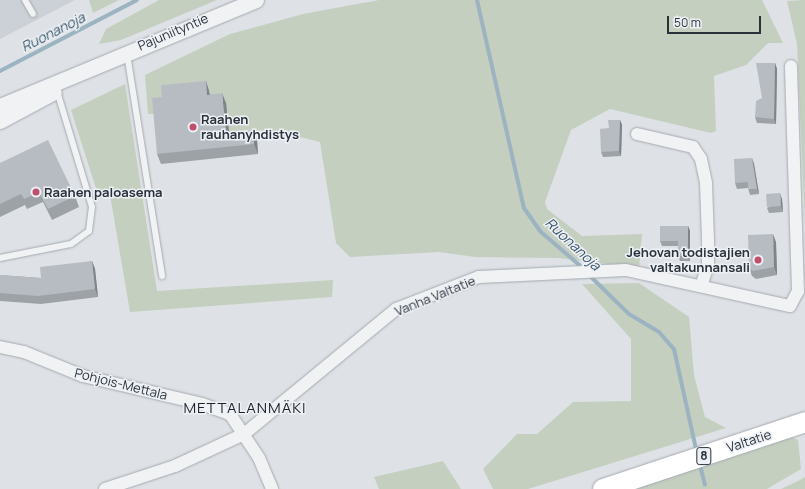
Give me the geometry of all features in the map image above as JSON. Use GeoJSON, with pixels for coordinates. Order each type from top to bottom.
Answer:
{"type":"FeatureCollection","features":[{"type":"Feature","properties":{"kind":"highway","name":"Valtatie"},"geometry":{"type":"LineString","coordinates":[[603,489],[805,422]]}},
{"type":"Feature","properties":{"kind":"street","name":"Pajuniityntie"},"geometry":{"type":"LineString","coordinates":[[0,121],[55,88],[127,52],[256,0]]}},
{"type":"Feature","properties":{"kind":"street","name":"Vanha Valtatie"},"geometry":{"type":"LineString","coordinates":[[105,489],[175,466],[244,434],[396,309],[478,277],[576,270],[626,270],[702,284],[790,306],[798,291],[792,66]]}},
{"type":"Feature","properties":{"kind":"street","name":"Pajuniityntie"},"geometry":{"type":"LineString","coordinates":[[0,106],[55,88]]}},
{"type":"Feature","properties":{"kind":"street"},"geometry":{"type":"LineString","coordinates":[[637,134],[693,147],[700,159],[706,184],[708,241],[708,265],[702,284]]}},
{"type":"Feature","properties":{"kind":"street","name":"Pohjois-Mettala"},"geometry":{"type":"LineString","coordinates":[[0,347],[24,352],[83,376],[202,404],[230,414],[259,458],[272,489]]}},
{"type":"Feature","properties":{"kind":"lane"},"geometry":{"type":"LineString","coordinates":[[24,0],[33,14]]}},
{"type":"Feature","properties":{"kind":"lane"},"geometry":{"type":"LineString","coordinates":[[127,52],[162,276]]}},
{"type":"Feature","properties":{"kind":"lane"},"geometry":{"type":"LineString","coordinates":[[0,258],[71,244],[89,231],[92,206],[55,88]]}},
{"type":"Feature","properties":{"kind":"shaded area"},"geometry":{"type":"Polygon","coordinates":[[[0,0],[75,0],[0,39],[0,0]]]}},
{"type":"Feature","properties":{"kind":"green space"},"geometry":{"type":"Polygon","coordinates":[[[89,0],[119,0],[93,13],[89,0]]]}},
{"type":"Feature","properties":{"kind":"green space"},"geometry":{"type":"Polygon","coordinates":[[[159,0],[217,0],[121,40],[99,44],[106,29],[159,0]]]}},
{"type":"Feature","properties":{"kind":"green space"},"geometry":{"type":"Polygon","coordinates":[[[379,0],[762,0],[783,43],[768,43],[746,65],[714,76],[716,131],[711,133],[610,109],[571,130],[545,202],[547,209],[582,236],[642,234],[639,268],[559,258],[475,257],[439,252],[350,257],[336,243],[320,142],[276,131],[243,130],[243,139],[230,140],[211,105],[209,91],[156,114],[148,114],[145,75],[230,34],[303,14],[379,0]]]}},
{"type":"Feature","properties":{"kind":"green space"},"geometry":{"type":"Polygon","coordinates":[[[805,0],[805,223],[797,44],[787,1],[805,0]]]}},
{"type":"Feature","properties":{"kind":"green space"},"geometry":{"type":"Polygon","coordinates":[[[125,84],[157,291],[333,280],[332,297],[130,312],[110,195],[99,198],[71,110],[125,84]]]}},
{"type":"Feature","properties":{"kind":"green space"},"geometry":{"type":"Polygon","coordinates":[[[639,283],[689,317],[694,375],[705,417],[726,428],[528,489],[493,489],[483,469],[517,434],[537,434],[573,402],[631,401],[631,339],[582,284],[639,283]]]}},
{"type":"Feature","properties":{"kind":"green space"},"geometry":{"type":"Polygon","coordinates":[[[791,437],[798,440],[801,469],[767,489],[635,489],[791,437]]]}},
{"type":"Feature","properties":{"kind":"green space"},"geometry":{"type":"Polygon","coordinates":[[[443,461],[461,489],[379,489],[374,477],[443,461]]]}},
{"type":"Feature","properties":{"kind":"green space"},"geometry":{"type":"Polygon","coordinates":[[[805,477],[805,489],[781,489],[800,480],[805,477]]]}},
{"type":"Feature","properties":{"kind":"building"},"geometry":{"type":"Polygon","coordinates":[[[756,63],[775,63],[774,119],[755,117],[756,101],[762,98],[756,63]]]}},
{"type":"Feature","properties":{"kind":"building","name":"Raahen rauhanyhdistys"},"geometry":{"type":"Polygon","coordinates":[[[206,81],[207,95],[222,93],[226,132],[253,130],[254,144],[157,154],[152,98],[162,97],[161,85],[206,81]]]}},
{"type":"Feature","properties":{"kind":"building"},"geometry":{"type":"Polygon","coordinates":[[[608,120],[620,120],[619,151],[601,152],[600,129],[609,128],[608,120]]]}},
{"type":"Feature","properties":{"kind":"building","name":"Raahen paloasema"},"geometry":{"type":"Polygon","coordinates":[[[48,140],[75,196],[48,209],[39,192],[24,199],[21,194],[0,204],[0,163],[48,140]]]}},
{"type":"Feature","properties":{"kind":"building"},"geometry":{"type":"Polygon","coordinates":[[[752,158],[757,189],[748,189],[748,182],[735,183],[734,159],[752,158]]]}},
{"type":"Feature","properties":{"kind":"building"},"geometry":{"type":"Polygon","coordinates":[[[780,193],[781,206],[767,207],[766,194],[780,193]]]}},
{"type":"Feature","properties":{"kind":"building"},"geometry":{"type":"Polygon","coordinates":[[[660,226],[688,226],[688,255],[678,256],[678,241],[660,241],[660,226]]]}},
{"type":"Feature","properties":{"kind":"building"},"geometry":{"type":"Polygon","coordinates":[[[773,234],[774,267],[753,271],[749,268],[748,235],[773,234]]]}},
{"type":"Feature","properties":{"kind":"building"},"geometry":{"type":"Polygon","coordinates":[[[92,261],[95,289],[38,296],[0,293],[0,275],[41,278],[40,267],[92,261]]]}},
{"type":"Feature","properties":{"kind":"waterway","name":"Ruonanoja"},"geometry":{"type":"LineString","coordinates":[[0,71],[137,0]]}},
{"type":"Feature","properties":{"kind":"waterway","name":"Ruonanoja"},"geometry":{"type":"LineString","coordinates":[[477,0],[524,208],[541,232],[584,269]]}},
{"type":"Feature","properties":{"kind":"waterway","name":"Ruonanoja"},"geometry":{"type":"LineString","coordinates":[[588,274],[629,314],[659,332],[674,349],[696,449]]}},
{"type":"Feature","properties":{"kind":"waterway","name":"Ruonanoja"},"geometry":{"type":"LineString","coordinates":[[701,469],[705,485]]}},
{"type":"Feature","properties":{"kind":"place","name":"Raahen rauhanyhdistys"},"geometry":{"type":"Point","coordinates":[193,127]}},
{"type":"Feature","properties":{"kind":"place","name":"Raahen paloasema"},"geometry":{"type":"Point","coordinates":[36,192]}},
{"type":"Feature","properties":{"kind":"place","name":"Jehovan todistajien valtakunnansali"},"geometry":{"type":"Point","coordinates":[758,260]}},
{"type":"Feature","properties":{"kind":"district","name":"METTALANMÄKI"},"geometry":{"type":"Point","coordinates":[245,408]}}]}
